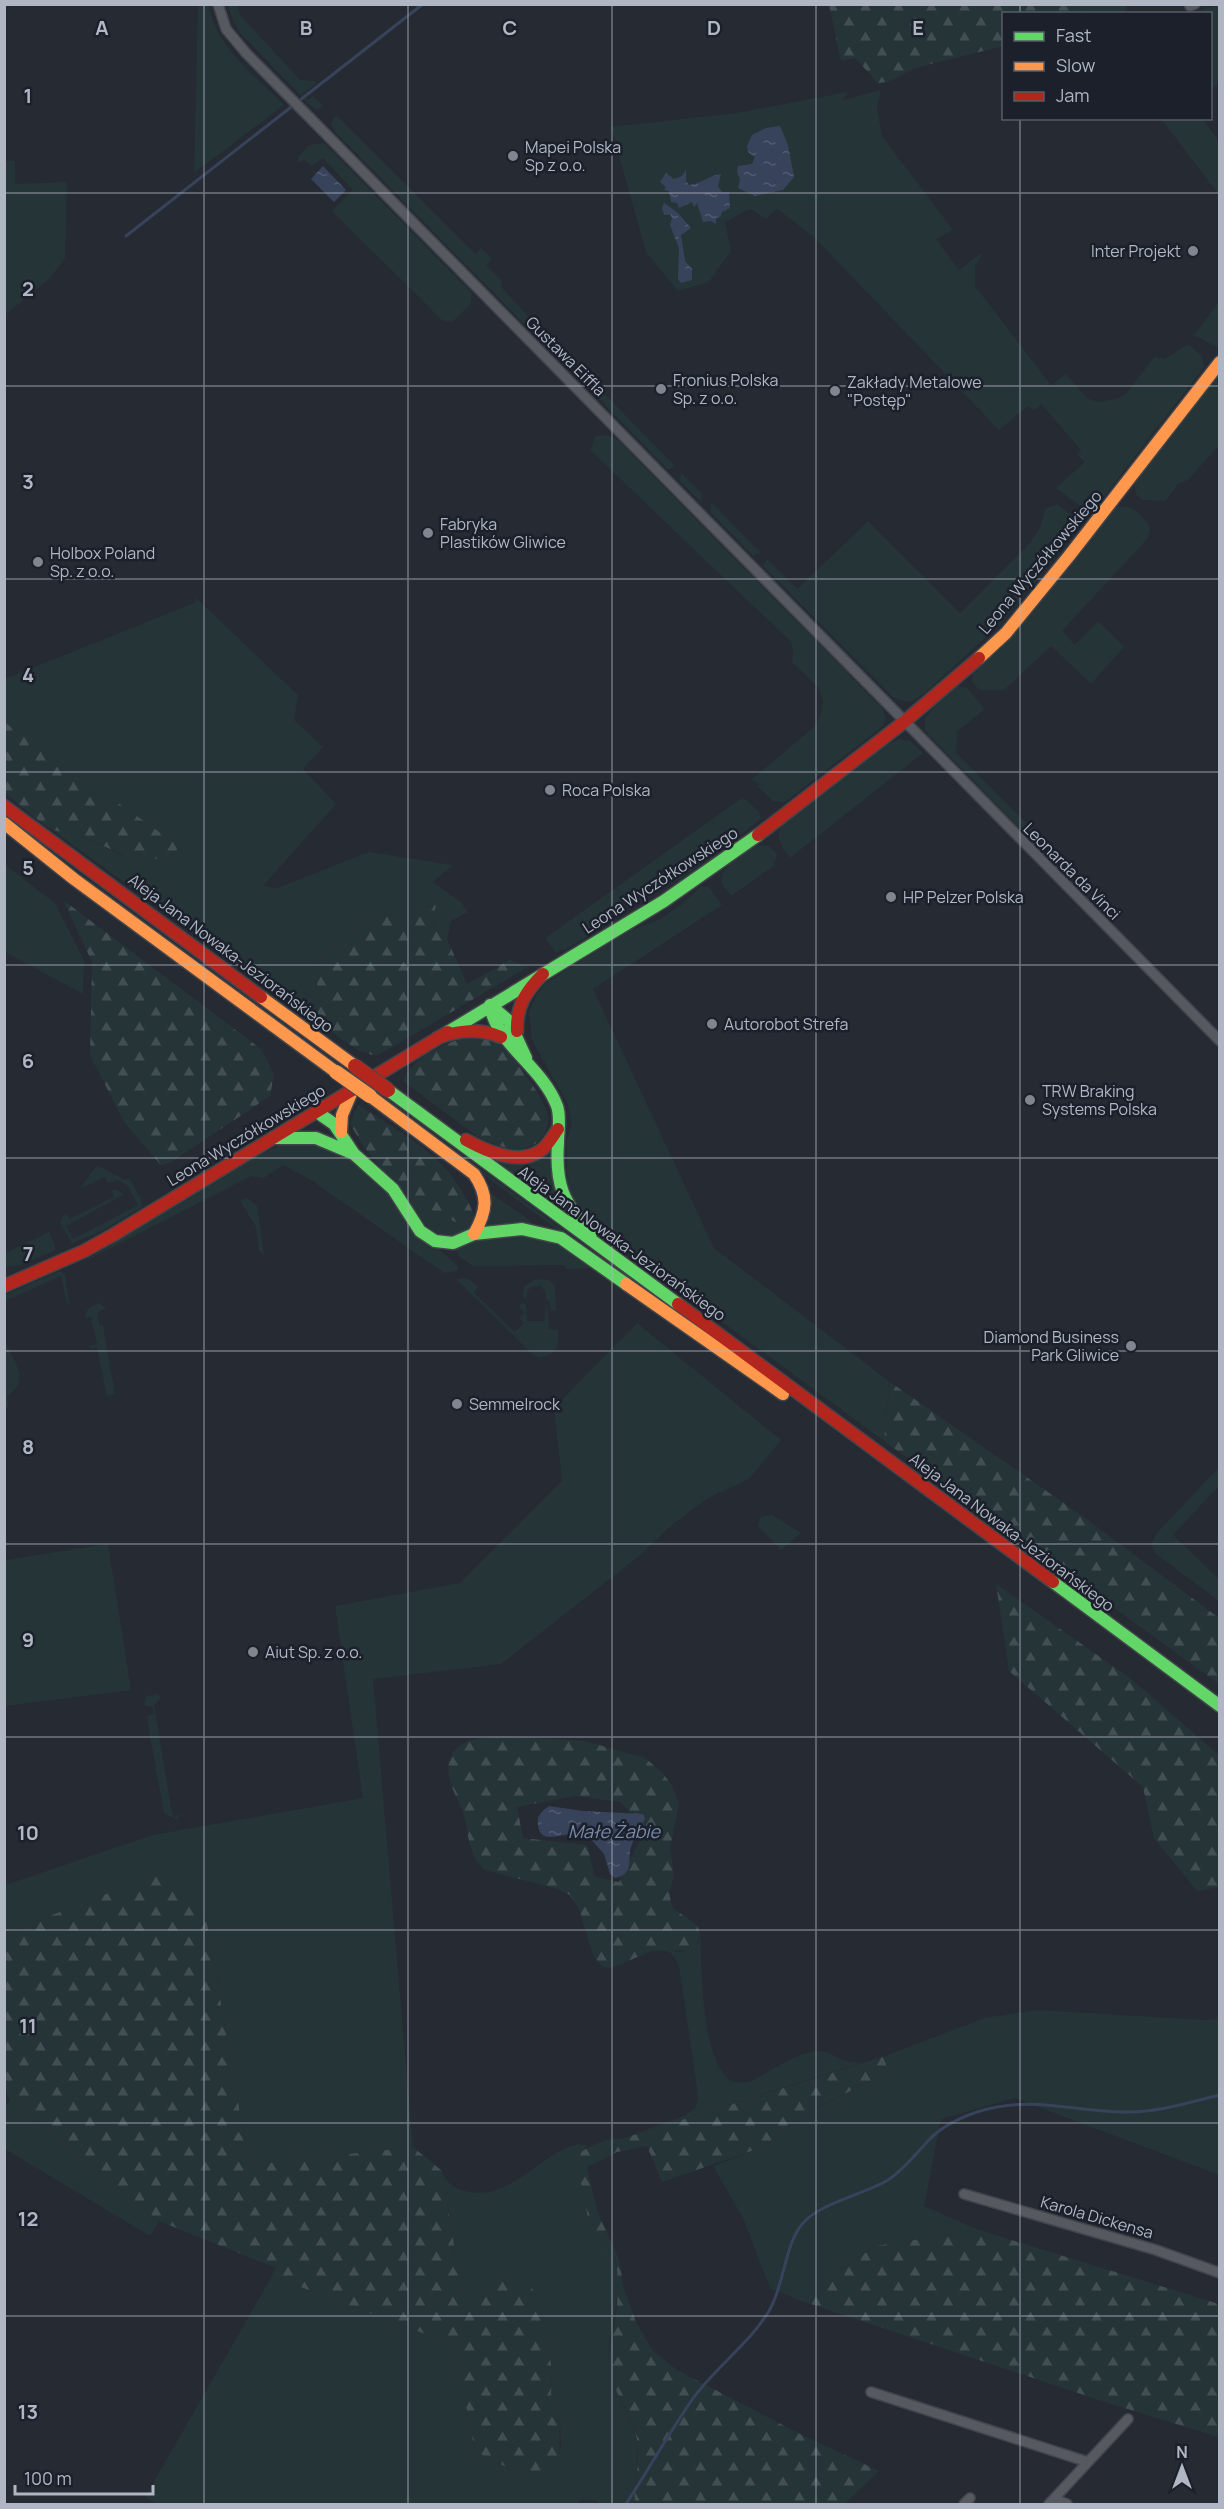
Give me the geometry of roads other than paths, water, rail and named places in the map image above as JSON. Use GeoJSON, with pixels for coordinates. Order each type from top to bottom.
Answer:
{"type":"FeatureCollection","features":[{"type":"Feature","properties":{"kind":"main road","name":"Leona Wyczółkowskiego"},"geometry":{"type":"LineString","coordinates":[[4,1286],[97,1244],[664,901],[723,861],[904,722],[1006,633],[1070,556],[1220,362]]}},
{"type":"Feature","properties":{"kind":"main road","name":"Aleja Jana Nowaka-Jeziorańskiego"},"geometry":{"type":"LineString","coordinates":[[4,806],[1220,1706]]}},
{"type":"Feature","properties":{"kind":"main road"},"geometry":{"type":"LineString","coordinates":[[4,823],[74,879],[474,1174],[483,1186],[487,1206],[485,1215],[474,1234]]}},
{"type":"Feature","properties":{"kind":"main road"},"geometry":{"type":"LineString","coordinates":[[511,1036],[522,999],[543,974]]}},
{"type":"Feature","properties":{"kind":"main road"},"geometry":{"type":"LineString","coordinates":[[490,1005],[491,1017],[511,1036],[556,1106],[559,1119],[556,1164],[562,1196],[570,1210],[617,1260]]}},
{"type":"Feature","properties":{"kind":"main road"},"geometry":{"type":"LineString","coordinates":[[437,1038],[472,1029],[511,1036]]}},
{"type":"Feature","properties":{"kind":"main road"},"geometry":{"type":"LineString","coordinates":[[341,1131],[342,1114],[353,1089]]}},
{"type":"Feature","properties":{"kind":"main road"},"geometry":{"type":"LineString","coordinates":[[317,1112],[326,1116],[341,1131],[354,1154]]}},
{"type":"Feature","properties":{"kind":"main road"},"geometry":{"type":"LineString","coordinates":[[317,1112],[321,1132],[327,1141]]}},
{"type":"Feature","properties":{"kind":"main road"},"geometry":{"type":"LineString","coordinates":[[425,1118],[477,1146],[498,1155],[515,1157],[533,1155],[546,1147],[558,1128]]}},
{"type":"Feature","properties":{"kind":"main road"},"geometry":{"type":"LineString","coordinates":[[273,1138],[307,1136],[327,1141],[354,1154],[397,1193],[415,1224],[426,1236],[435,1241],[453,1242],[474,1234],[522,1229],[539,1231],[561,1238],[820,1420],[864,1443]]}},
{"type":"Feature","properties":{"kind":"street","name":"Gustawa Eiffla"},"geometry":{"type":"LineString","coordinates":[[218,4],[222,20],[235,41],[904,722]]}},
{"type":"Feature","properties":{"kind":"street","name":"Leonarda da Vinci"},"geometry":{"type":"LineString","coordinates":[[904,722],[1220,1041]]}},
{"type":"Feature","properties":{"kind":"street","name":"Karola Dickensa"},"geometry":{"type":"LineString","coordinates":[[964,2194],[1156,2250],[1220,2273]]}},
{"type":"Feature","properties":{"kind":"street"},"geometry":{"type":"LineString","coordinates":[[871,2392],[1088,2462]]}},
{"type":"Feature","properties":{"kind":"street"},"geometry":{"type":"LineString","coordinates":[[1051,2502],[1128,2419]]}},
{"type":"Feature","properties":{"kind":"street"},"geometry":{"type":"LineString","coordinates":[[1051,2502],[1067,2505]]}},
{"type":"Feature","properties":{"kind":"water"},"geometry":{"type":"Polygon","coordinates":[[[780,126],[788,145],[794,177],[783,190],[755,196],[738,188],[740,179],[737,172],[738,166],[752,164],[755,157],[748,152],[747,146],[752,135],[766,128],[780,126]]]}},
{"type":"Feature","properties":{"kind":"water"},"geometry":{"type":"Polygon","coordinates":[[[323,166],[346,190],[334,202],[311,179],[323,166]]]}},
{"type":"Feature","properties":{"kind":"water"},"geometry":{"type":"Polygon","coordinates":[[[686,170],[686,181],[689,185],[721,174],[718,186],[722,192],[729,192],[730,208],[722,212],[716,219],[716,224],[711,221],[703,222],[697,203],[694,207],[692,202],[679,208],[677,203],[671,202],[669,191],[664,190],[666,187],[660,182],[666,173],[674,179],[682,176],[686,170]]]}},
{"type":"Feature","properties":{"kind":"water"},"geometry":{"type":"Polygon","coordinates":[[[664,203],[678,213],[691,228],[681,235],[685,261],[692,269],[692,280],[681,283],[678,279],[679,248],[670,225],[672,218],[670,214],[664,215],[662,208],[664,203]]]}},
{"type":"Feature","properties":{"kind":"water","name":"Małe Żabie"},"geometry":{"type":"Polygon","coordinates":[[[549,1806],[583,1811],[643,1814],[645,1818],[630,1849],[626,1873],[615,1878],[610,1874],[604,1854],[589,1837],[582,1834],[550,1837],[542,1835],[539,1831],[538,1819],[549,1806]]]}},
{"type":"Feature","properties":{"kind":"waterway"},"geometry":{"type":"LineString","coordinates":[[126,236],[423,4]]}},
{"type":"Feature","properties":{"kind":"waterway"},"geometry":{"type":"LineString","coordinates":[[626,2504],[694,2397],[752,2334],[769,2311],[792,2242],[803,2223],[811,2216],[832,2204],[888,2180],[940,2130],[977,2112],[997,2107],[1036,2104],[1110,2112],[1141,2112],[1220,2095]]}},
{"type":"Feature","properties":{"kind":"place","name":"Mapei Polska Sp z o.o."},"geometry":{"type":"Point","coordinates":[513,156]}},
{"type":"Feature","properties":{"kind":"place","name":"Inter Projekt"},"geometry":{"type":"Point","coordinates":[1193,251]}},
{"type":"Feature","properties":{"kind":"place","name":"Fronius Polska Sp. z o.o."},"geometry":{"type":"Point","coordinates":[661,389]}},
{"type":"Feature","properties":{"kind":"place","name":"Zakłady Metalowe \"Postęp\""},"geometry":{"type":"Point","coordinates":[835,391]}},
{"type":"Feature","properties":{"kind":"place","name":"Fabryka Plastików Gliwice"},"geometry":{"type":"Point","coordinates":[428,533]}},
{"type":"Feature","properties":{"kind":"place","name":"Holbox Poland Sp. z o.o."},"geometry":{"type":"Point","coordinates":[38,562]}},
{"type":"Feature","properties":{"kind":"place","name":"Roca Polska"},"geometry":{"type":"Point","coordinates":[550,790]}},
{"type":"Feature","properties":{"kind":"place","name":"HP Pelzer Polska"},"geometry":{"type":"Point","coordinates":[891,897]}},
{"type":"Feature","properties":{"kind":"place","name":"Autorobot Strefa"},"geometry":{"type":"Point","coordinates":[712,1024]}},
{"type":"Feature","properties":{"kind":"place","name":"TRW Braking Systems Polska"},"geometry":{"type":"Point","coordinates":[1030,1100]}},
{"type":"Feature","properties":{"kind":"place","name":"Diamond Business Park Gliwice"},"geometry":{"type":"Point","coordinates":[1131,1346]}},
{"type":"Feature","properties":{"kind":"place","name":"Semmelrock"},"geometry":{"type":"Point","coordinates":[457,1404]}},
{"type":"Feature","properties":{"kind":"place","name":"Aiut Sp. z o.o."},"geometry":{"type":"Point","coordinates":[253,1652]}}]}
